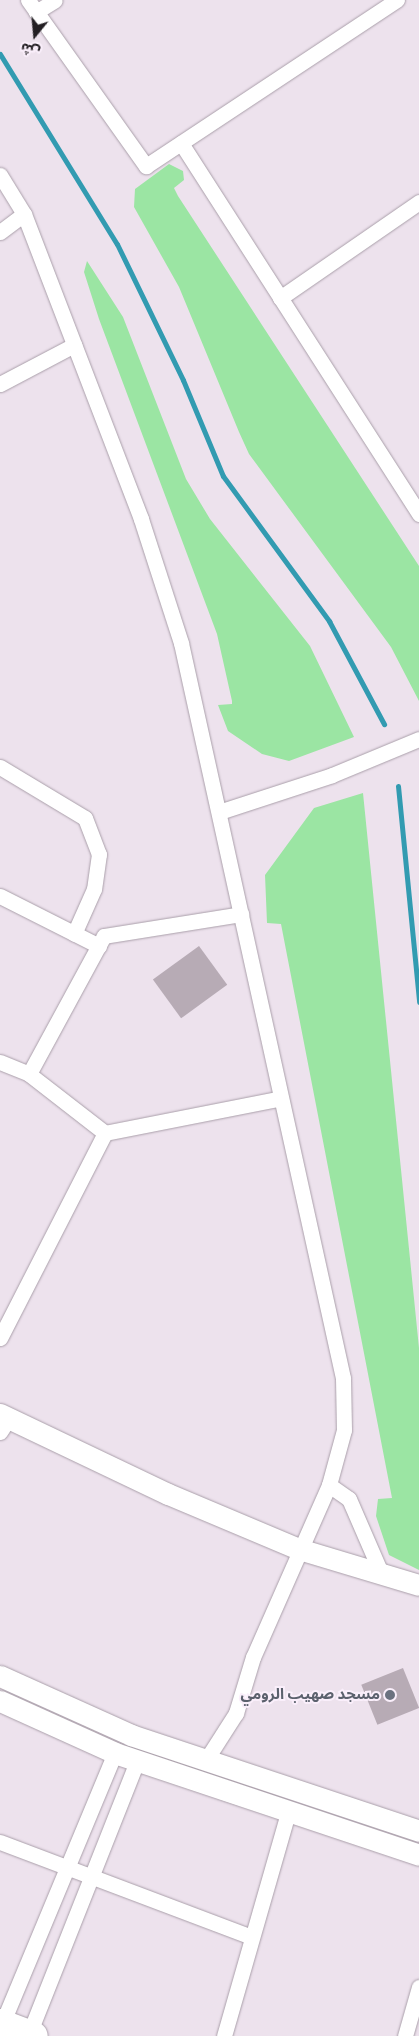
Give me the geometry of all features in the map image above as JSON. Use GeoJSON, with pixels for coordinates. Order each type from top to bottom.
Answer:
{"type":"FeatureCollection","features":[{"type":"Feature","properties":{"kind":"highway"},"geometry":{"type":"LineString","coordinates":[[1,2023],[32,2035]]}},
{"type":"Feature","properties":{"kind":"street"},"geometry":{"type":"LineString","coordinates":[[55,0],[32,6],[146,166],[397,0]]}},
{"type":"Feature","properties":{"kind":"street"},"geometry":{"type":"LineString","coordinates":[[181,143],[419,514]]}},
{"type":"Feature","properties":{"kind":"street"},"geometry":{"type":"LineString","coordinates":[[0,175],[24,214],[141,519],[181,643],[343,1378],[344,1430],[329,1484],[299,1548],[253,1657],[236,1712],[206,1760]]}},
{"type":"Feature","properties":{"kind":"street"},"geometry":{"type":"LineString","coordinates":[[280,298],[419,202]]}},
{"type":"Feature","properties":{"kind":"street"},"geometry":{"type":"LineString","coordinates":[[0,232],[24,214]]}},
{"type":"Feature","properties":{"kind":"street"},"geometry":{"type":"LineString","coordinates":[[0,384],[74,345]]}},
{"type":"Feature","properties":{"kind":"street"},"geometry":{"type":"LineString","coordinates":[[218,812],[332,775],[419,739]]}},
{"type":"Feature","properties":{"kind":"street"},"geometry":{"type":"LineString","coordinates":[[0,767],[85,818],[99,854],[94,889],[74,934]]}},
{"type":"Feature","properties":{"kind":"street"},"geometry":{"type":"LineString","coordinates":[[0,896],[98,946]]}},
{"type":"Feature","properties":{"kind":"street"},"geometry":{"type":"LineString","coordinates":[[29,1074],[104,936],[241,914]]}},
{"type":"Feature","properties":{"kind":"street"},"geometry":{"type":"LineString","coordinates":[[0,1062],[29,1074],[105,1133],[281,1098]]}},
{"type":"Feature","properties":{"kind":"street"},"geometry":{"type":"LineString","coordinates":[[0,1338],[105,1133]]}},
{"type":"Feature","properties":{"kind":"street"},"geometry":{"type":"LineString","coordinates":[[3,1421],[168,1494],[299,1548],[419,1585]]}},
{"type":"Feature","properties":{"kind":"street"},"geometry":{"type":"LineString","coordinates":[[329,1484],[349,1499],[381,1573]]}},
{"type":"Feature","properties":{"kind":"street"},"geometry":{"type":"LineString","coordinates":[[0,1676],[131,1735],[419,1832]]}},
{"type":"Feature","properties":{"kind":"street"},"geometry":{"type":"LineString","coordinates":[[0,1701],[115,1753],[288,1813],[419,1855]]}},
{"type":"Feature","properties":{"kind":"street"},"geometry":{"type":"LineString","coordinates":[[1,2023],[115,1753]]}},
{"type":"Feature","properties":{"kind":"street"},"geometry":{"type":"LineString","coordinates":[[32,2035],[137,1761]]}},
{"type":"Feature","properties":{"kind":"street"},"geometry":{"type":"LineString","coordinates":[[224,2036],[288,1813]]}},
{"type":"Feature","properties":{"kind":"street"},"geometry":{"type":"LineString","coordinates":[[0,1842],[252,1937]]}},
{"type":"Feature","properties":{"kind":"street"},"geometry":{"type":"LineString","coordinates":[[405,2036],[419,1987]]}},
{"type":"Feature","properties":{"kind":"green space"},"geometry":{"type":"Polygon","coordinates":[[[169,164],[183,171],[184,180],[174,188],[178,196],[419,566],[419,701],[391,647],[249,454],[179,287],[134,207],[135,189],[169,164]]]}},
{"type":"Feature","properties":{"kind":"green space"},"geometry":{"type":"Polygon","coordinates":[[[87,261],[123,317],[186,479],[210,519],[310,646],[354,737],[289,761],[262,754],[228,731],[218,705],[232,704],[232,701],[217,634],[99,319],[84,272],[87,261]]]}},
{"type":"Feature","properties":{"kind":"green space"},"geometry":{"type":"Polygon","coordinates":[[[363,793],[419,1348],[419,1570],[389,1555],[376,1516],[378,1499],[392,1498],[281,924],[267,923],[265,875],[314,808],[363,793]]]}},
{"type":"Feature","properties":{"kind":"building"},"geometry":{"type":"Polygon","coordinates":[[[199,946],[227,985],[181,1018],[153,980],[199,946]]]}},
{"type":"Feature","properties":{"kind":"building","name":"مسجد صهيب الرومي"},"geometry":{"type":"Polygon","coordinates":[[[403,1668],[419,1708],[377,1725],[361,1685],[403,1668]]]}},
{"type":"Feature","properties":{"kind":"waterway"},"geometry":{"type":"LineString","coordinates":[[0,54],[117,244],[183,380],[223,476],[329,621],[384,724]]}},
{"type":"Feature","properties":{"kind":"waterway"},"geometry":{"type":"LineString","coordinates":[[398,786],[419,1002]]}},
{"type":"Feature","properties":{"kind":"place","name":"مسجد صهيب الرومي"},"geometry":{"type":"Point","coordinates":[390,1695]}}]}
